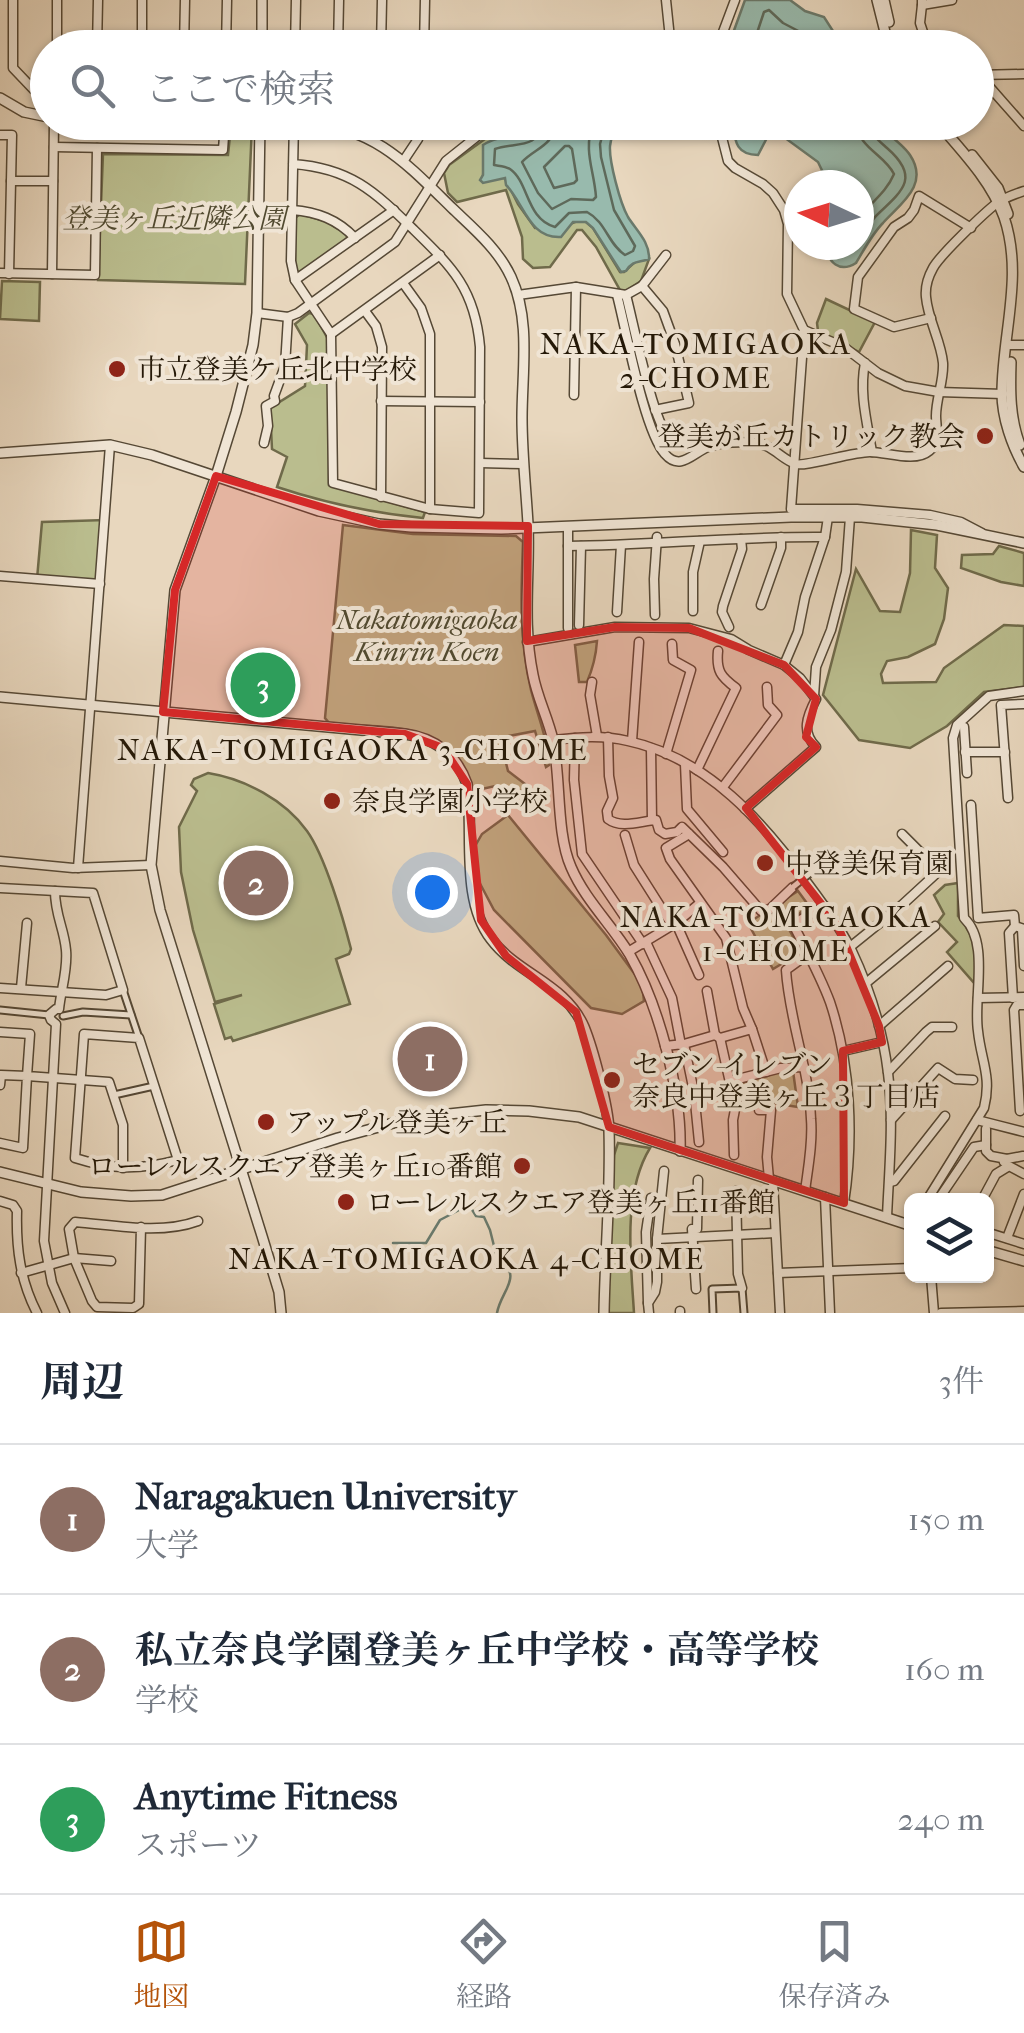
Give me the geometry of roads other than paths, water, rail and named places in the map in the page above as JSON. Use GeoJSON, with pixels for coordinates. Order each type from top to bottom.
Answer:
{"type":"FeatureCollection","features":[{"type":"Feature","properties":{"kind":"street"},"geometry":{"type":"LineString","coordinates":[[12,0],[13,68],[30,86]]}},
{"type":"Feature","properties":{"kind":"street"},"geometry":{"type":"LineString","coordinates":[[56,30],[57,0]]}},
{"type":"Feature","properties":{"kind":"street"},"geometry":{"type":"LineString","coordinates":[[97,30],[98,0]]}},
{"type":"Feature","properties":{"kind":"street"},"geometry":{"type":"LineString","coordinates":[[142,0],[142,30]]}},
{"type":"Feature","properties":{"kind":"street"},"geometry":{"type":"LineString","coordinates":[[184,30],[185,0]]}},
{"type":"Feature","properties":{"kind":"street"},"geometry":{"type":"LineString","coordinates":[[226,30],[227,0]]}},
{"type":"Feature","properties":{"kind":"street"},"geometry":{"type":"LineString","coordinates":[[262,0],[262,30]]}},
{"type":"Feature","properties":{"kind":"street"},"geometry":{"type":"LineString","coordinates":[[295,30],[296,0]]}},
{"type":"Feature","properties":{"kind":"street"},"geometry":{"type":"LineString","coordinates":[[338,30],[339,0]]}},
{"type":"Feature","properties":{"kind":"street"},"geometry":{"type":"LineString","coordinates":[[381,30],[382,0]]}},
{"type":"Feature","properties":{"kind":"street"},"geometry":{"type":"LineString","coordinates":[[424,30],[425,0]]}},
{"type":"Feature","properties":{"kind":"street"},"geometry":{"type":"LineString","coordinates":[[666,0],[669,30]]}},
{"type":"Feature","properties":{"kind":"street"},"geometry":{"type":"LineString","coordinates":[[724,30],[735,0]]}},
{"type":"Feature","properties":{"kind":"street"},"geometry":{"type":"LineString","coordinates":[[881,0],[888,30]]}},
{"type":"Feature","properties":{"kind":"street"},"geometry":{"type":"LineString","coordinates":[[922,30],[922,2],[952,0]]}},
{"type":"Feature","properties":{"kind":"street"},"geometry":{"type":"LineString","coordinates":[[994,75],[1024,74]]}},
{"type":"Feature","properties":{"kind":"street"},"geometry":{"type":"LineString","coordinates":[[994,93],[1024,126]]}},
{"type":"Feature","properties":{"kind":"street"},"geometry":{"type":"LineString","coordinates":[[0,98],[30,113]]}},
{"type":"Feature","properties":{"kind":"street"},"geometry":{"type":"LineString","coordinates":[[0,134],[12,135],[5,274],[95,275],[97,148]]}},
{"type":"Feature","properties":{"kind":"street"},"geometry":{"type":"LineString","coordinates":[[52,274],[54,140]]}},
{"type":"Feature","properties":{"kind":"street"},"geometry":{"type":"LineString","coordinates":[[54,147],[223,150],[224,140]]}},
{"type":"Feature","properties":{"kind":"street"},"geometry":{"type":"LineString","coordinates":[[260,140],[254,345],[216,476],[175,590],[151,865],[160,910],[279,1292],[282,1313]]}},
{"type":"Feature","properties":{"kind":"street"},"geometry":{"type":"LineString","coordinates":[[293,164],[326,168],[368,187],[440,255],[462,282],[475,312],[480,346],[480,513],[430,509],[333,483],[332,334],[295,280],[291,261],[292,210],[293,164],[294,140]]}},
{"type":"Feature","properties":{"kind":"street"},"geometry":{"type":"LineString","coordinates":[[369,140],[404,160],[496,252],[518,295],[524,324],[527,642],[552,740],[565,846],[570,866],[628,952],[658,1016],[681,1125],[680,1151]]}},
{"type":"Feature","properties":{"kind":"street"},"geometry":{"type":"LineString","coordinates":[[404,160],[417,140]]}},
{"type":"Feature","properties":{"kind":"street"},"geometry":{"type":"LineString","coordinates":[[257,312],[288,317],[298,314],[387,249],[408,224],[446,160],[472,140]]}},
{"type":"Feature","properties":{"kind":"street"},"geometry":{"type":"LineString","coordinates":[[723,140],[734,168],[769,188],[784,210],[788,231],[787,294],[804,330],[790,509],[856,509],[930,516],[961,522],[988,536]]}},
{"type":"Feature","properties":{"kind":"street"},"geometry":{"type":"LineString","coordinates":[[954,140],[1001,201],[1008,228],[1014,270],[1015,345],[1006,394],[1010,434],[1024,467]]}},
{"type":"Feature","properties":{"kind":"street"},"geometry":{"type":"LineString","coordinates":[[10,180],[53,181]]}},
{"type":"Feature","properties":{"kind":"street"},"geometry":{"type":"LineString","coordinates":[[622,295],[655,410],[670,438],[706,446],[756,444],[769,447],[794,464],[804,465],[849,453],[918,456],[931,450],[937,440],[936,406],[943,374],[926,296],[930,274],[937,262],[1001,201],[1024,191]]}},
{"type":"Feature","properties":{"kind":"street"},"geometry":{"type":"LineString","coordinates":[[931,318],[894,327],[854,309],[858,277],[894,227],[908,218],[919,196],[971,228]]}},
{"type":"Feature","properties":{"kind":"street"},"geometry":{"type":"LineString","coordinates":[[292,210],[325,216],[354,238]]}},
{"type":"Feature","properties":{"kind":"street"},"geometry":{"type":"LineString","coordinates":[[295,280],[394,210]]}},
{"type":"Feature","properties":{"kind":"street"},"geometry":{"type":"LineString","coordinates":[[332,334],[440,255]]}},
{"type":"Feature","properties":{"kind":"street"},"geometry":{"type":"LineString","coordinates":[[518,295],[576,287],[622,295],[642,286],[666,255]]}},
{"type":"Feature","properties":{"kind":"street"},"geometry":{"type":"LineString","coordinates":[[403,282],[429,327],[430,509]]}},
{"type":"Feature","properties":{"kind":"street"},"geometry":{"type":"LineString","coordinates":[[642,286],[663,311],[689,403],[655,410]]}},
{"type":"Feature","properties":{"kind":"street"},"geometry":{"type":"LineString","coordinates":[[574,395],[576,287]]}},
{"type":"Feature","properties":{"kind":"street"},"geometry":{"type":"LineString","coordinates":[[622,295],[646,410],[664,453],[673,460],[684,461],[706,446]]}},
{"type":"Feature","properties":{"kind":"street"},"geometry":{"type":"LineString","coordinates":[[365,310],[382,342],[381,497]]}},
{"type":"Feature","properties":{"kind":"street"},"geometry":{"type":"LineString","coordinates":[[264,443],[268,426],[266,406],[276,401],[274,396],[285,366],[288,317]]}},
{"type":"Feature","properties":{"kind":"street"},"geometry":{"type":"LineString","coordinates":[[804,330],[844,347],[886,378],[905,386],[939,392],[1006,394]]}},
{"type":"Feature","properties":{"kind":"street"},"geometry":{"type":"LineString","coordinates":[[865,364],[863,396],[872,452]]}},
{"type":"Feature","properties":{"kind":"street"},"geometry":{"type":"LineString","coordinates":[[1006,394],[1024,455]]}},
{"type":"Feature","properties":{"kind":"street"},"geometry":{"type":"LineString","coordinates":[[381,401],[480,402]]}},
{"type":"Feature","properties":{"kind":"street"},"geometry":{"type":"LineString","coordinates":[[78,868],[110,445]]}},
{"type":"Feature","properties":{"kind":"street"},"geometry":{"type":"LineString","coordinates":[[0,454],[110,445],[152,455],[300,505],[379,524],[410,527],[483,529],[850,517],[937,525],[1021,542]]}},
{"type":"Feature","properties":{"kind":"street"},"geometry":{"type":"LineString","coordinates":[[480,463],[523,464]]}},
{"type":"Feature","properties":{"kind":"street"},"geometry":{"type":"LineString","coordinates":[[784,665],[798,632],[828,517]]}},
{"type":"Feature","properties":{"kind":"street"},"geometry":{"type":"LineString","coordinates":[[746,808],[816,747],[806,732],[816,699],[816,667],[831,630],[846,572],[850,517]]}},
{"type":"Feature","properties":{"kind":"street"},"geometry":{"type":"LineString","coordinates":[[568,526],[568,628]]}},
{"type":"Feature","properties":{"kind":"street"},"geometry":{"type":"LineString","coordinates":[[761,606],[781,548],[781,536]]}},
{"type":"Feature","properties":{"kind":"street"},"geometry":{"type":"LineString","coordinates":[[568,546],[825,537]]}},
{"type":"Feature","properties":{"kind":"street"},"geometry":{"type":"LineString","coordinates":[[729,628],[722,612],[742,548],[741,538]]}},
{"type":"Feature","properties":{"kind":"street"},"geometry":{"type":"LineString","coordinates":[[656,614],[657,540]]}},
{"type":"Feature","properties":{"kind":"street"},"geometry":{"type":"LineString","coordinates":[[693,611],[693,572],[700,541]]}},
{"type":"Feature","properties":{"kind":"street"},"geometry":{"type":"LineString","coordinates":[[616,612],[621,545]]}},
{"type":"Feature","properties":{"kind":"street"},"geometry":{"type":"LineString","coordinates":[[579,624],[581,546]]}},
{"type":"Feature","properties":{"kind":"street"},"geometry":{"type":"LineString","coordinates":[[0,576],[100,584]]}},
{"type":"Feature","properties":{"kind":"street"},"geometry":{"type":"LineString","coordinates":[[527,642],[615,627],[690,628],[731,639],[784,665],[814,696]]}},
{"type":"Feature","properties":{"kind":"street"},"geometry":{"type":"LineString","coordinates":[[632,741],[640,642]]}},
{"type":"Feature","properties":{"kind":"street"},"geometry":{"type":"LineString","coordinates":[[666,754],[691,670],[673,660],[672,644]]}},
{"type":"Feature","properties":{"kind":"street"},"geometry":{"type":"LineString","coordinates":[[697,770],[736,688],[719,674],[718,652]]}},
{"type":"Feature","properties":{"kind":"street"},"geometry":{"type":"LineString","coordinates":[[592,682],[589,716],[602,736],[614,798],[607,810],[608,819],[622,824],[656,820],[665,834],[682,827],[761,910],[770,909],[819,866]]}},
{"type":"Feature","properties":{"kind":"street"},"geometry":{"type":"LineString","coordinates":[[723,787],[777,715],[768,705],[767,687]]}},
{"type":"Feature","properties":{"kind":"street"},"geometry":{"type":"LineString","coordinates":[[931,1193],[978,1120],[988,1092],[978,1030],[979,958],[972,928],[964,918],[953,738],[957,726],[989,696],[1024,691]]}},
{"type":"Feature","properties":{"kind":"street"},"geometry":{"type":"LineString","coordinates":[[0,697],[405,734],[426,738],[443,748],[466,784],[474,895],[480,920],[506,956],[569,1002],[590,1043],[608,1127],[604,1313]]}},
{"type":"Feature","properties":{"kind":"street"},"geometry":{"type":"LineString","coordinates":[[1008,798],[1001,705],[1024,704]]}},
{"type":"Feature","properties":{"kind":"street"},"geometry":{"type":"LineString","coordinates":[[964,727],[967,773]]}},
{"type":"Feature","properties":{"kind":"street"},"geometry":{"type":"LineString","coordinates":[[552,740],[602,736],[632,741],[697,770],[746,808],[783,849],[825,906],[850,947],[879,1026],[888,1072],[891,1120],[888,1218]]}},
{"type":"Feature","properties":{"kind":"street"},"geometry":{"type":"LineString","coordinates":[[575,738],[574,780],[582,854],[645,943],[672,998],[694,1092],[699,1142]]}},
{"type":"Feature","properties":{"kind":"street"},"geometry":{"type":"LineString","coordinates":[[651,748],[652,820]]}},
{"type":"Feature","properties":{"kind":"street"},"geometry":{"type":"LineString","coordinates":[[965,752],[1005,752]]}},
{"type":"Feature","properties":{"kind":"street"},"geometry":{"type":"LineString","coordinates":[[685,764],[687,809],[723,852]]}},
{"type":"Feature","properties":{"kind":"street"},"geometry":{"type":"LineString","coordinates":[[971,805],[978,918],[1014,915],[1021,928],[1024,966]]}},
{"type":"Feature","properties":{"kind":"street"},"geometry":{"type":"LineString","coordinates":[[689,834],[666,848],[670,860],[726,938],[743,1008],[766,1072]]}},
{"type":"Feature","properties":{"kind":"street"},"geometry":{"type":"LineString","coordinates":[[850,947],[938,871],[902,834]]}},
{"type":"Feature","properties":{"kind":"street"},"geometry":{"type":"LineString","coordinates":[[624,835],[634,864],[674,924],[699,975]]}},
{"type":"Feature","properties":{"kind":"street"},"geometry":{"type":"LineString","coordinates":[[0,861],[78,868],[151,865]]}},
{"type":"Feature","properties":{"kind":"street"},"geometry":{"type":"LineString","coordinates":[[0,888],[93,893],[178,1160],[149,1168],[124,1168],[74,1158],[84,1034],[139,1038]]}},
{"type":"Feature","properties":{"kind":"street"},"geometry":{"type":"LineString","coordinates":[[55,892],[67,962],[52,1078],[43,1222],[47,1266],[65,1313]]}},
{"type":"Feature","properties":{"kind":"street"},"geometry":{"type":"LineString","coordinates":[[628,952],[700,903]]}},
{"type":"Feature","properties":{"kind":"street"},"geometry":{"type":"LineString","coordinates":[[825,906],[793,924],[829,1001],[847,1072],[848,1179],[844,1204]]}},
{"type":"Feature","properties":{"kind":"street"},"geometry":{"type":"LineString","coordinates":[[22,988],[27,923]]}},
{"type":"Feature","properties":{"kind":"street"},"geometry":{"type":"LineString","coordinates":[[866,984],[934,926]]}},
{"type":"Feature","properties":{"kind":"street"},"geometry":{"type":"LineString","coordinates":[[1020,1111],[1021,1068],[1014,1010],[1009,1005],[1009,933],[1021,928]]}},
{"type":"Feature","properties":{"kind":"street"},"geometry":{"type":"LineString","coordinates":[[805,1191],[812,1120],[786,970],[808,954]]}},
{"type":"Feature","properties":{"kind":"street"},"geometry":{"type":"LineString","coordinates":[[879,1026],[948,966]]}},
{"type":"Feature","properties":{"kind":"street"},"geometry":{"type":"LineString","coordinates":[[1012,976],[1024,976]]}},
{"type":"Feature","properties":{"kind":"street"},"geometry":{"type":"LineString","coordinates":[[0,988],[106,995],[123,990]]}},
{"type":"Feature","properties":{"kind":"street"},"geometry":{"type":"LineString","coordinates":[[707,991],[737,1099],[734,1155]]}},
{"type":"Feature","properties":{"kind":"street"},"geometry":{"type":"LineString","coordinates":[[978,998],[1024,997]]}},
{"type":"Feature","properties":{"kind":"street"},"geometry":{"type":"LineString","coordinates":[[1014,1010],[1017,1005],[1024,1005]]}},
{"type":"Feature","properties":{"kind":"street"},"geometry":{"type":"LineString","coordinates":[[0,1010],[49,1015],[51,1020],[83,1012],[131,1015]]}},
{"type":"Feature","properties":{"kind":"street"},"geometry":{"type":"LineString","coordinates":[[888,1072],[926,1032],[938,1026],[952,1027]]}},
{"type":"Feature","properties":{"kind":"street"},"geometry":{"type":"LineString","coordinates":[[665,1046],[752,1029]]}},
{"type":"Feature","properties":{"kind":"street"},"geometry":{"type":"LineString","coordinates":[[0,1032],[30,1034],[22,1148],[0,1143]]}},
{"type":"Feature","properties":{"kind":"street"},"geometry":{"type":"LineString","coordinates":[[843,1051],[882,1042]]}},
{"type":"Feature","properties":{"kind":"street"},"geometry":{"type":"LineString","coordinates":[[730,1081],[804,1067]]}},
{"type":"Feature","properties":{"kind":"street"},"geometry":{"type":"LineString","coordinates":[[891,1120],[938,1068],[955,1078],[973,1080]]}},
{"type":"Feature","properties":{"kind":"street"},"geometry":{"type":"LineString","coordinates":[[0,1085],[1,1075],[109,1082],[123,1125],[124,1168]]}},
{"type":"Feature","properties":{"kind":"street"},"geometry":{"type":"LineString","coordinates":[[114,1095],[154,1086]]}},
{"type":"Feature","properties":{"kind":"street"},"geometry":{"type":"LineString","coordinates":[[759,1110],[770,1110],[767,1157],[780,1313]]}},
{"type":"Feature","properties":{"kind":"street"},"geometry":{"type":"LineString","coordinates":[[0,1172],[94,1193],[162,1195],[371,1129],[432,1114],[529,1111],[579,1117],[904,1223]]}},
{"type":"Feature","properties":{"kind":"street"},"geometry":{"type":"LineString","coordinates":[[890,1182],[894,1182],[944,1116]]}},
{"type":"Feature","properties":{"kind":"street"},"geometry":{"type":"LineString","coordinates":[[978,1120],[1024,1132]]}},
{"type":"Feature","properties":{"kind":"street"},"geometry":{"type":"LineString","coordinates":[[986,1130],[986,1151],[991,1156]]}},
{"type":"Feature","properties":{"kind":"street"},"geometry":{"type":"LineString","coordinates":[[942,1193],[974,1147],[986,1145]]}},
{"type":"Feature","properties":{"kind":"street"},"geometry":{"type":"LineString","coordinates":[[756,1154],[767,1157]]}},
{"type":"Feature","properties":{"kind":"street"},"geometry":{"type":"LineString","coordinates":[[965,1158],[1015,1157]]}},
{"type":"Feature","properties":{"kind":"street"},"geometry":{"type":"LineString","coordinates":[[1015,1157],[1022,1173]]}},
{"type":"Feature","properties":{"kind":"street"},"geometry":{"type":"LineString","coordinates":[[986,1193],[996,1174],[1015,1157]]}},
{"type":"Feature","properties":{"kind":"street"},"geometry":{"type":"LineString","coordinates":[[996,1174],[1009,1166],[1022,1173]]}},
{"type":"Feature","properties":{"kind":"street"},"geometry":{"type":"LineString","coordinates":[[648,1308],[658,1282],[656,1240],[664,1171]]}},
{"type":"Feature","properties":{"kind":"street"},"geometry":{"type":"LineString","coordinates":[[696,1289],[692,1230],[697,1229],[698,1180]]}},
{"type":"Feature","properties":{"kind":"street"},"geometry":{"type":"LineString","coordinates":[[736,1191],[738,1274],[744,1313]]}},
{"type":"Feature","properties":{"kind":"street"},"geometry":{"type":"LineString","coordinates":[[1007,1238],[1024,1194]]}},
{"type":"Feature","properties":{"kind":"street"},"geometry":{"type":"LineString","coordinates":[[825,1197],[830,1313]]}},
{"type":"Feature","properties":{"kind":"street"},"geometry":{"type":"LineString","coordinates":[[648,1308],[646,1232],[651,1198]]}},
{"type":"Feature","properties":{"kind":"street"},"geometry":{"type":"LineString","coordinates":[[0,1201],[13,1205],[17,1211],[21,1273],[37,1313]]}},
{"type":"Feature","properties":{"kind":"street"},"geometry":{"type":"LineString","coordinates":[[141,1227],[139,1304],[133,1308],[98,1307],[74,1258],[69,1229],[75,1222],[183,1227],[198,1221]]}},
{"type":"Feature","properties":{"kind":"street"},"geometry":{"type":"LineString","coordinates":[[656,1240],[775,1233]]}},
{"type":"Feature","properties":{"kind":"street"},"geometry":{"type":"LineString","coordinates":[[994,1234],[1024,1244]]}},
{"type":"Feature","properties":{"kind":"street"},"geometry":{"type":"LineString","coordinates":[[994,1253],[1024,1262]]}},
{"type":"Feature","properties":{"kind":"street"},"geometry":{"type":"LineString","coordinates":[[21,1273],[74,1258],[110,1261]]}},
{"type":"Feature","properties":{"kind":"street"},"geometry":{"type":"LineString","coordinates":[[778,1273],[904,1268]]}},
{"type":"Feature","properties":{"kind":"street"},"geometry":{"type":"LineString","coordinates":[[932,1283],[934,1313]]}},
{"type":"Feature","properties":{"kind":"street"},"geometry":{"type":"LineString","coordinates":[[713,1313],[712,1289],[742,1288]]}},
{"type":"Feature","properties":{"kind":"street"},"geometry":{"type":"LineString","coordinates":[[941,1313],[1024,1310]]}},
{"type":"Feature","properties":{"kind":"water"},"geometry":{"type":"Polygon","coordinates":[[[745,0],[790,0],[805,11],[824,17],[832,30],[734,30],[745,0]]]}},
{"type":"Feature","properties":{"kind":"water"},"geometry":{"type":"Polygon","coordinates":[[[495,140],[612,140],[619,192],[628,217],[645,242],[649,259],[633,263],[621,272],[586,222],[573,222],[561,237],[541,232],[506,185],[505,178],[483,183],[480,180],[483,145],[495,140]]]}},
{"type":"Feature","properties":{"kind":"water"},"geometry":{"type":"Polygon","coordinates":[[[736,140],[766,140],[758,155],[741,150],[736,140]]]}},
{"type":"Feature","properties":{"kind":"water"},"geometry":{"type":"Polygon","coordinates":[[[788,140],[895,140],[910,155],[917,176],[910,193],[874,234],[874,170],[822,170],[818,162],[788,140]]]}},
{"type":"Feature","properties":{"kind":"water"},"geometry":{"type":"Polygon","coordinates":[[[832,260],[858,260],[845,267],[832,260]]]}},
{"type":"Feature","properties":{"kind":"waterway"},"geometry":{"type":"LineString","coordinates":[[393,1243],[426,1243],[440,1220],[471,1208],[476,1216],[484,1217],[497,1258],[509,1271],[509,1284],[497,1313]]}},
{"type":"Feature","properties":{"kind":"place","name":"市立登美ケ丘北中学校"},"geometry":{"type":"Point","coordinates":[117,369]}},
{"type":"Feature","properties":{"kind":"place","name":"登美が丘カトリック教会"},"geometry":{"type":"Point","coordinates":[985,436]}},
{"type":"Feature","properties":{"kind":"place","name":"Anytime Fitness"},"geometry":{"type":"Point","coordinates":[263,685]}},
{"type":"Feature","properties":{"kind":"place","name":"奈良学園小学校"},"geometry":{"type":"Point","coordinates":[332,801]}},
{"type":"Feature","properties":{"kind":"place","name":"中登美保育園"},"geometry":{"type":"Point","coordinates":[765,863]}},
{"type":"Feature","properties":{"kind":"place","name":"私立奈良学園登美ヶ丘中学校・高等学校"},"geometry":{"type":"Point","coordinates":[256,883]}},
{"type":"Feature","properties":{"kind":"place","name":"Naragakuen University"},"geometry":{"type":"Point","coordinates":[430,1059]}},
{"type":"Feature","properties":{"kind":"place","name":"セブン-イレブン 奈良中登美ヶ丘３丁目店"},"geometry":{"type":"Point","coordinates":[612,1080]}},
{"type":"Feature","properties":{"kind":"place","name":"アップル登美ヶ丘"},"geometry":{"type":"Point","coordinates":[266,1122]}},
{"type":"Feature","properties":{"kind":"place","name":"ローレルスクエア登美ヶ丘10番館"},"geometry":{"type":"Point","coordinates":[522,1166]}},
{"type":"Feature","properties":{"kind":"place","name":"ローレルスクエア登美ヶ丘11番館"},"geometry":{"type":"Point","coordinates":[346,1202]}},
{"type":"Feature","properties":{"kind":"district","name":"NAKA-TOMIGAOKA 2-CHOME"},"geometry":{"type":"Point","coordinates":[696,361]}},
{"type":"Feature","properties":{"kind":"district","name":"NAKA-TOMIGAOKA 3-CHOME"},"geometry":{"type":"Point","coordinates":[353,750]}},
{"type":"Feature","properties":{"kind":"district","name":"NAKA-TOMIGAOKA 1-CHOME"},"geometry":{"type":"Point","coordinates":[776,934]}},
{"type":"Feature","properties":{"kind":"district","name":"NAKA-TOMIGAOKA 4-CHOME"},"geometry":{"type":"Point","coordinates":[467,1259]}},
{"type":"Feature","properties":{"kind":"park label","name":"登美ヶ丘近隣公園"},"geometry":{"type":"Point","coordinates":[174,218]}},
{"type":"Feature","properties":{"kind":"park label","name":"Nakatomigaoka Kinrin Koen"},"geometry":{"type":"Point","coordinates":[427,635]}}]}
